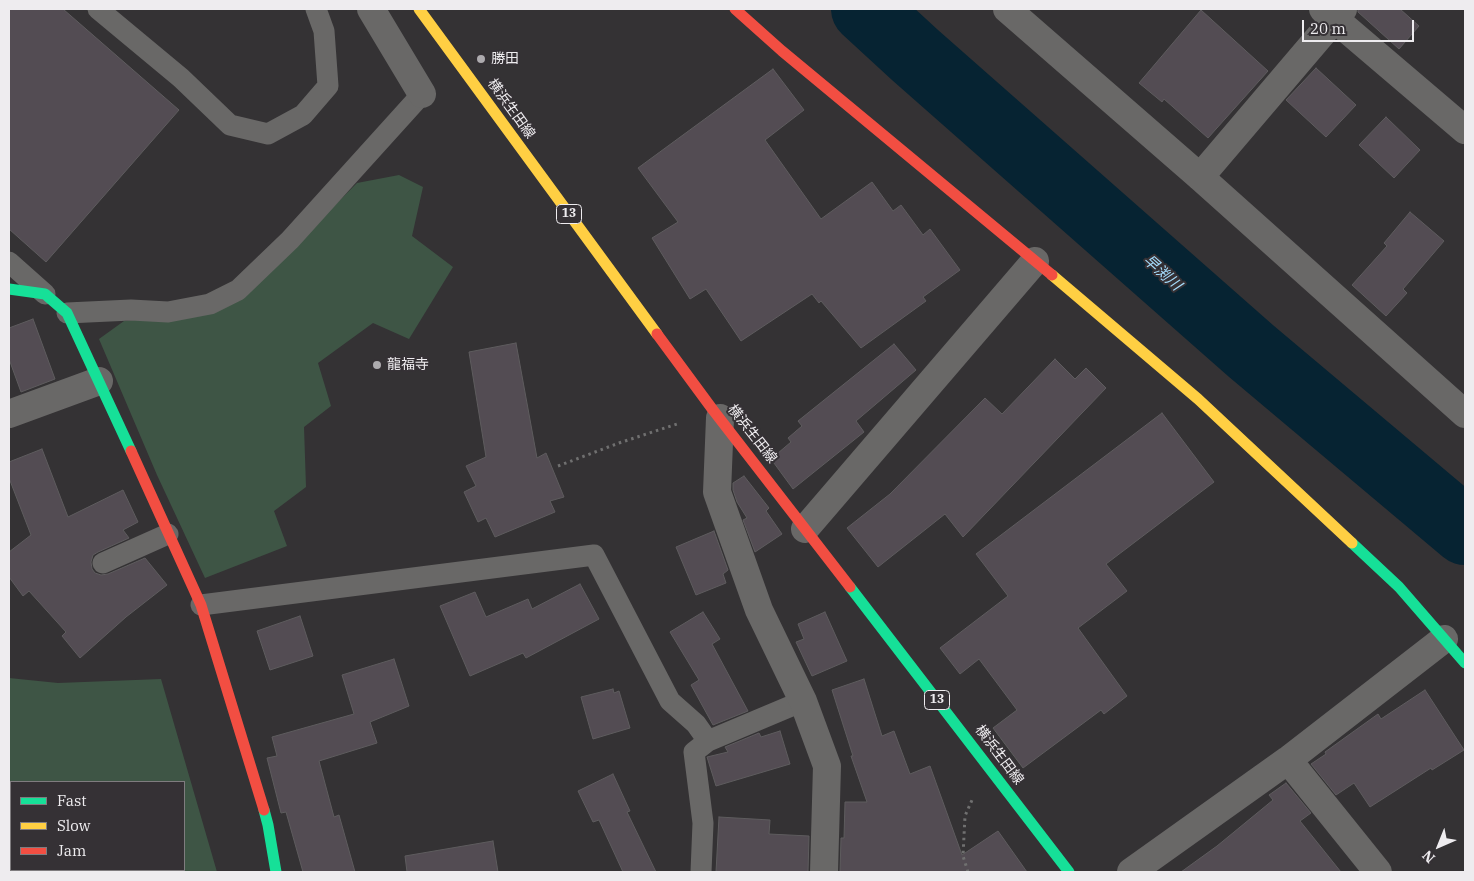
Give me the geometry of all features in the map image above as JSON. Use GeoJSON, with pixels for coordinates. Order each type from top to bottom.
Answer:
{"type":"FeatureCollection","features":[{"type":"Feature","properties":{"kind":"street"},"geometry":{"type":"LineString","coordinates":[[371,9],[422,94]]}},
{"type":"Feature","properties":{"kind":"street","name":"横浜生田線"},"geometry":{"type":"LineString","coordinates":[[419,9],[720,418],[1069,872]]}},
{"type":"Feature","properties":{"kind":"street"},"geometry":{"type":"LineString","coordinates":[[735,9],[1198,399],[1399,586],[1465,663]]}},
{"type":"Feature","properties":{"kind":"street"},"geometry":{"type":"LineString","coordinates":[[1007,9],[1200,177],[1465,414]]}},
{"type":"Feature","properties":{"kind":"street"},"geometry":{"type":"LineString","coordinates":[[1200,177],[1333,12],[1465,130]]}},
{"type":"Feature","properties":{"kind":"street"},"geometry":{"type":"LineString","coordinates":[[805,529],[1035,261]]}},
{"type":"Feature","properties":{"kind":"street"},"geometry":{"type":"LineString","coordinates":[[9,289],[44,294],[67,313],[99,381],[201,605],[268,825],[276,872]]}},
{"type":"Feature","properties":{"kind":"street"},"geometry":{"type":"LineString","coordinates":[[9,414],[99,381]]}},
{"type":"Feature","properties":{"kind":"street"},"geometry":{"type":"LineString","coordinates":[[720,418],[717,492],[759,610],[804,701],[827,766],[824,872]]}},
{"type":"Feature","properties":{"kind":"street"},"geometry":{"type":"LineString","coordinates":[[1131,872],[1288,760],[1444,639]]}},
{"type":"Feature","properties":{"kind":"street"},"geometry":{"type":"LineString","coordinates":[[1288,760],[1378,872]]}},
{"type":"Feature","properties":{"kind":"lane"},"geometry":{"type":"LineString","coordinates":[[98,9],[181,78],[230,125],[268,134],[303,116],[328,86],[324,31],[316,9]]}},
{"type":"Feature","properties":{"kind":"lane"},"geometry":{"type":"LineString","coordinates":[[67,313],[131,310],[168,312],[210,304],[238,290],[290,240],[422,94]]}},
{"type":"Feature","properties":{"kind":"lane"},"geometry":{"type":"LineString","coordinates":[[9,262],[44,294]]}},
{"type":"Feature","properties":{"kind":"lane"},"geometry":{"type":"LineString","coordinates":[[103,563],[168,534]]}},
{"type":"Feature","properties":{"kind":"lane"},"geometry":{"type":"LineString","coordinates":[[201,605],[594,555],[670,701],[696,724],[708,741]]}},
{"type":"Feature","properties":{"kind":"lane"},"geometry":{"type":"LineString","coordinates":[[700,872],[703,823],[694,752],[708,741],[804,701]]}},
{"type":"Feature","properties":{"kind":"path"},"geometry":{"type":"LineString","coordinates":[[558,466],[681,422]]}},
{"type":"Feature","properties":{"kind":"path"},"geometry":{"type":"LineString","coordinates":[[968,872],[963,856],[965,816],[986,764]]}},
{"type":"Feature","properties":{"kind":"green space"},"geometry":{"type":"Polygon","coordinates":[[[399,175],[423,187],[412,236],[453,267],[409,339],[373,323],[318,363],[331,406],[304,427],[306,487],[274,511],[287,546],[205,578],[157,475],[99,339],[124,321],[213,313],[324,216],[357,183],[399,175]]]}},
{"type":"Feature","properties":{"kind":"green space"},"geometry":{"type":"Polygon","coordinates":[[[9,678],[58,683],[161,679],[217,872],[9,872],[9,678]]]}},
{"type":"Feature","properties":{"kind":"building"},"geometry":{"type":"Polygon","coordinates":[[[9,9],[63,9],[179,110],[46,262],[9,229],[9,9]]]}},
{"type":"Feature","properties":{"kind":"building"},"geometry":{"type":"Polygon","coordinates":[[[1358,9],[1400,9],[1419,26],[1399,49],[1358,12],[1358,9]]]}},
{"type":"Feature","properties":{"kind":"building"},"geometry":{"type":"Polygon","coordinates":[[[1201,10],[1268,71],[1208,138],[1164,99],[1162,102],[1139,83],[1201,10]]]}},
{"type":"Feature","properties":{"kind":"building"},"geometry":{"type":"Polygon","coordinates":[[[1316,68],[1356,105],[1326,137],[1286,100],[1316,68]]]}},
{"type":"Feature","properties":{"kind":"building"},"geometry":{"type":"Polygon","coordinates":[[[773,69],[804,110],[765,140],[821,219],[872,182],[893,211],[901,205],[923,235],[930,229],[960,270],[923,297],[926,301],[861,348],[821,301],[819,303],[812,294],[741,341],[706,289],[690,299],[652,238],[678,222],[638,168],[773,69]]]}},
{"type":"Feature","properties":{"kind":"building"},"geometry":{"type":"Polygon","coordinates":[[[1386,117],[1420,150],[1394,178],[1359,145],[1386,117]]]}},
{"type":"Feature","properties":{"kind":"building"},"geometry":{"type":"Polygon","coordinates":[[[1410,212],[1444,241],[1403,289],[1407,293],[1386,316],[1352,285],[1387,246],[1384,243],[1410,212]]]}},
{"type":"Feature","properties":{"kind":"building"},"geometry":{"type":"Polygon","coordinates":[[[33,319],[55,379],[21,392],[9,359],[9,328],[33,319]]]}},
{"type":"Feature","properties":{"kind":"building"},"geometry":{"type":"Polygon","coordinates":[[[516,343],[537,458],[546,453],[564,497],[550,501],[555,512],[495,537],[486,518],[478,522],[464,492],[476,486],[466,466],[486,457],[469,352],[516,343]]]}},
{"type":"Feature","properties":{"kind":"building"},"geometry":{"type":"Polygon","coordinates":[[[894,344],[916,370],[856,421],[864,432],[793,489],[771,459],[791,442],[788,438],[802,426],[798,421],[894,344]]]}},
{"type":"Feature","properties":{"kind":"building"},"geometry":{"type":"Polygon","coordinates":[[[1055,359],[1075,379],[1086,368],[1106,388],[963,537],[945,514],[878,567],[847,528],[890,494],[985,398],[1002,414],[1055,359]]]}},
{"type":"Feature","properties":{"kind":"building"},"geometry":{"type":"Polygon","coordinates":[[[1162,413],[1214,482],[1106,564],[1127,591],[1078,628],[1127,696],[1104,714],[1101,710],[1023,768],[993,728],[1017,710],[979,659],[960,674],[940,648],[1008,596],[976,554],[1162,413]]]}},
{"type":"Feature","properties":{"kind":"building"},"geometry":{"type":"Polygon","coordinates":[[[42,449],[68,517],[123,490],[138,522],[123,530],[129,538],[93,555],[91,562],[95,573],[101,575],[108,574],[145,558],[167,585],[126,617],[80,658],[62,636],[66,632],[29,591],[23,596],[9,577],[9,552],[31,535],[9,478],[9,462],[42,449]]]}},
{"type":"Feature","properties":{"kind":"building"},"geometry":{"type":"Polygon","coordinates":[[[744,476],[769,508],[766,511],[782,534],[755,552],[743,520],[747,518],[737,502],[733,490],[733,483],[744,476]]]}},
{"type":"Feature","properties":{"kind":"building"},"geometry":{"type":"Polygon","coordinates":[[[714,531],[728,570],[723,574],[726,583],[696,595],[676,547],[714,531]]]}},
{"type":"Feature","properties":{"kind":"building"},"geometry":{"type":"Polygon","coordinates":[[[580,584],[599,619],[526,658],[523,653],[470,676],[440,606],[475,592],[486,617],[528,599],[532,609],[580,584]]]}},
{"type":"Feature","properties":{"kind":"building"},"geometry":{"type":"Polygon","coordinates":[[[703,612],[720,639],[712,644],[748,711],[713,725],[691,685],[699,680],[670,632],[703,612]]]}},
{"type":"Feature","properties":{"kind":"building"},"geometry":{"type":"Polygon","coordinates":[[[825,612],[847,661],[812,676],[796,642],[804,639],[798,624],[825,612]]]}},
{"type":"Feature","properties":{"kind":"building"},"geometry":{"type":"Polygon","coordinates":[[[300,616],[313,656],[270,670],[257,631],[300,616]]]}},
{"type":"Feature","properties":{"kind":"building"},"geometry":{"type":"Polygon","coordinates":[[[394,659],[409,706],[370,722],[377,743],[319,761],[334,817],[339,815],[355,872],[303,872],[286,812],[281,813],[267,758],[277,756],[272,737],[354,714],[342,675],[394,659]]]}},
{"type":"Feature","properties":{"kind":"building"},"geometry":{"type":"Polygon","coordinates":[[[864,679],[882,736],[894,731],[910,774],[930,766],[962,855],[998,831],[1027,872],[840,872],[841,838],[844,838],[845,802],[867,802],[851,756],[853,756],[832,690],[864,679]]]}},
{"type":"Feature","properties":{"kind":"building"},"geometry":{"type":"Polygon","coordinates":[[[613,689],[614,693],[619,691],[630,728],[593,739],[581,697],[613,689]]]}},
{"type":"Feature","properties":{"kind":"building"},"geometry":{"type":"Polygon","coordinates":[[[1425,690],[1464,750],[1432,770],[1431,768],[1370,807],[1354,783],[1336,795],[1311,764],[1378,714],[1381,719],[1425,690]]]}},
{"type":"Feature","properties":{"kind":"building"},"geometry":{"type":"Polygon","coordinates":[[[780,731],[790,764],[716,786],[707,757],[728,752],[725,747],[759,733],[761,737],[780,731]]]}},
{"type":"Feature","properties":{"kind":"building"},"geometry":{"type":"Polygon","coordinates":[[[613,774],[630,811],[627,812],[656,872],[623,872],[599,820],[593,822],[578,791],[613,774]]]}},
{"type":"Feature","properties":{"kind":"building"},"geometry":{"type":"Polygon","coordinates":[[[1286,783],[1311,813],[1300,821],[1341,872],[1181,872],[1217,846],[1273,800],[1269,795],[1286,783]]]}},
{"type":"Feature","properties":{"kind":"building"},"geometry":{"type":"Polygon","coordinates":[[[719,817],[770,820],[769,834],[809,836],[808,872],[716,872],[719,817]]]}},
{"type":"Feature","properties":{"kind":"building"},"geometry":{"type":"Polygon","coordinates":[[[493,841],[498,872],[407,872],[405,856],[493,841]]]}},
{"type":"Feature","properties":{"kind":"waterway","name":"早渕川"},"geometry":{"type":"LineString","coordinates":[[865,9],[1251,351],[1465,531]]}},
{"type":"Feature","properties":{"kind":"traffic: fast"},"geometry":{"type":"LineString","coordinates":[[9,289],[45,294],[67,313],[131,451]]}},
{"type":"Feature","properties":{"kind":"traffic: fast"},"geometry":{"type":"LineString","coordinates":[[1352,543],[1399,587],[1465,663]]}},
{"type":"Feature","properties":{"kind":"traffic: fast"},"geometry":{"type":"LineString","coordinates":[[850,587],[1069,872]]}},
{"type":"Feature","properties":{"kind":"traffic: fast"},"geometry":{"type":"LineString","coordinates":[[264,810],[276,872]]}},
{"type":"Feature","properties":{"kind":"traffic: slow"},"geometry":{"type":"LineString","coordinates":[[419,9],[657,334]]}},
{"type":"Feature","properties":{"kind":"traffic: slow"},"geometry":{"type":"LineString","coordinates":[[1052,275],[1198,399],[1352,543]]}},
{"type":"Feature","properties":{"kind":"traffic: jam"},"geometry":{"type":"LineString","coordinates":[[735,9],[782,51],[1052,275]]}},
{"type":"Feature","properties":{"kind":"traffic: jam"},"geometry":{"type":"LineString","coordinates":[[657,334],[713,410],[850,587]]}},
{"type":"Feature","properties":{"kind":"traffic: jam"},"geometry":{"type":"LineString","coordinates":[[131,451],[201,605],[264,810]]}},
{"type":"Feature","properties":{"kind":"place","name":"勝田"},"geometry":{"type":"Point","coordinates":[481,59]}},
{"type":"Feature","properties":{"kind":"place","name":"龍福寺"},"geometry":{"type":"Point","coordinates":[377,365]}}]}
